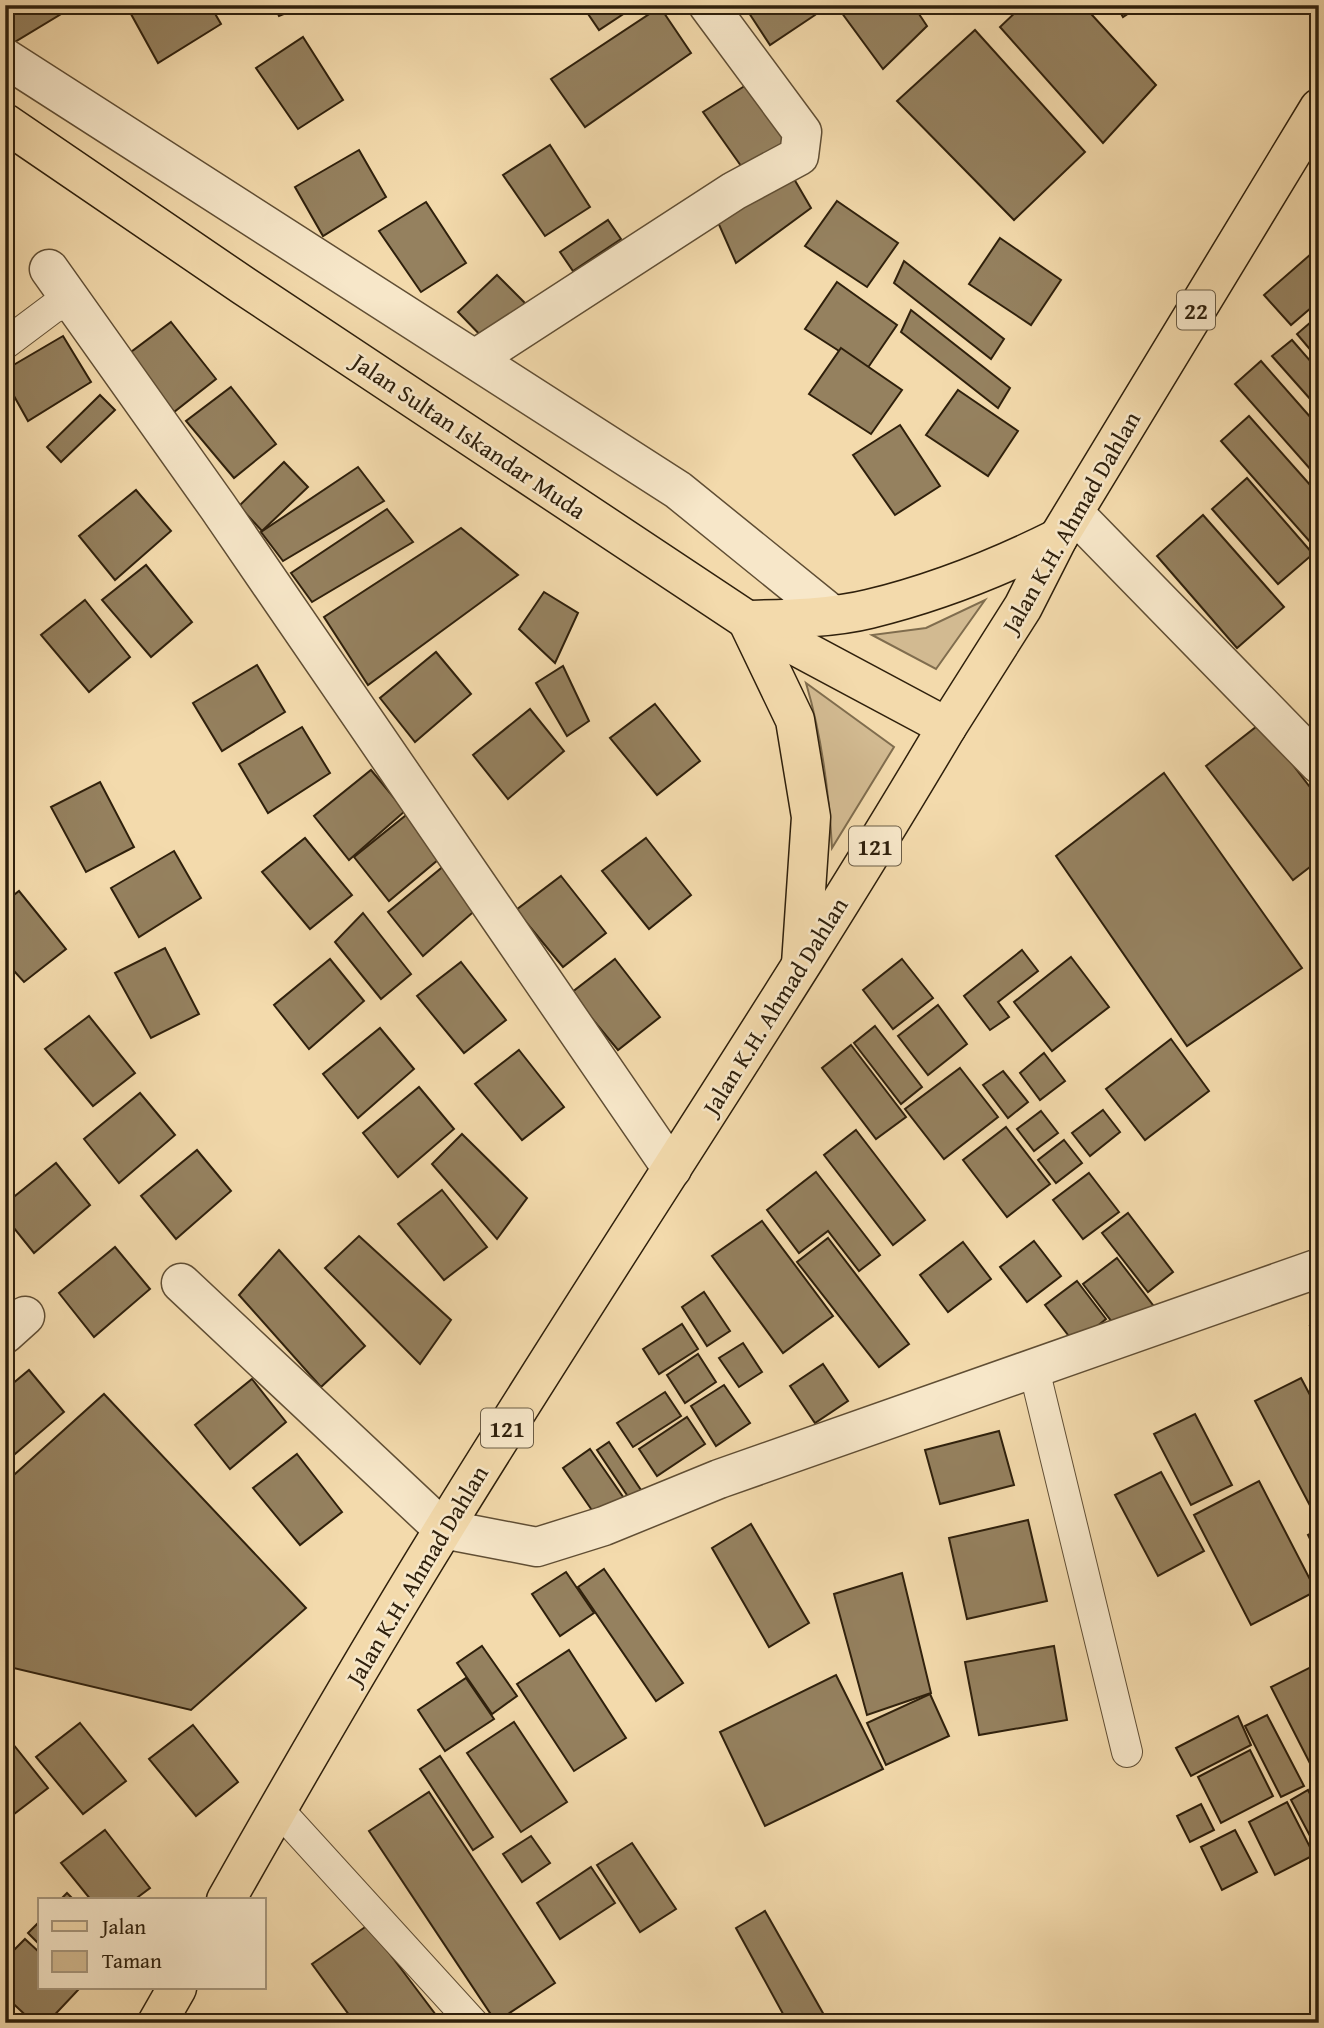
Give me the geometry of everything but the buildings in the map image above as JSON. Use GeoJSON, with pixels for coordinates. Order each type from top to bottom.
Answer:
{"type":"FeatureCollection","features":[{"type":"Feature","properties":{"kind":"main road","name":"Jalan K.H. Ahmad Dahlan"},"geometry":{"type":"LineString","coordinates":[[227,1898],[277,1808],[443,1529],[802,964],[1023,607],[1066,525],[1319,108]]}},
{"type":"Feature","properties":{"kind":"main road","name":"Jalan Sultan Iskandar Muda"},"geometry":{"type":"LineString","coordinates":[[5,123],[244,286],[747,620],[947,727]]}},
{"type":"Feature","properties":{"kind":"main road"},"geometry":{"type":"LineString","coordinates":[[802,964],[811,817],[795,720],[747,620],[867,610],[951,584],[1009,562],[1066,525]]}},
{"type":"Feature","properties":{"kind":"main road"},"geometry":{"type":"LineString","coordinates":[[157,2023],[176,1990]]}},
{"type":"Feature","properties":{"kind":"street"},"geometry":{"type":"LineString","coordinates":[[475,359],[734,191],[799,156],[802,132],[708,5]]}},
{"type":"Feature","properties":{"kind":"street"},"geometry":{"type":"LineString","coordinates":[[5,58],[678,489],[831,614]]}},
{"type":"Feature","properties":{"kind":"street"},"geometry":{"type":"LineString","coordinates":[[49,269],[218,507],[672,1168]]}},
{"type":"Feature","properties":{"kind":"street"},"geometry":{"type":"LineString","coordinates":[[1066,525],[1319,764]]}},
{"type":"Feature","properties":{"kind":"street"},"geometry":{"type":"LineString","coordinates":[[181,1283],[443,1529],[537,1547],[604,1526],[719,1479],[1319,1268]]}},
{"type":"Feature","properties":{"kind":"lane"},"geometry":{"type":"LineString","coordinates":[[5,344],[53,308],[73,300]]}},
{"type":"Feature","properties":{"kind":"lane"},"geometry":{"type":"LineString","coordinates":[[1034,1369],[1127,1752]]}},
{"type":"Feature","properties":{"kind":"lane"},"geometry":{"type":"LineString","coordinates":[[277,1808],[473,2023]]}},
{"type":"Feature","properties":{"kind":"green space"},"geometry":{"type":"Polygon","coordinates":[[[985,600],[936,669],[872,635],[926,628],[985,600]]]}},
{"type":"Feature","properties":{"kind":"green space"},"geometry":{"type":"Polygon","coordinates":[[[806,683],[894,747],[832,848],[824,765],[806,683]]]}}]}
